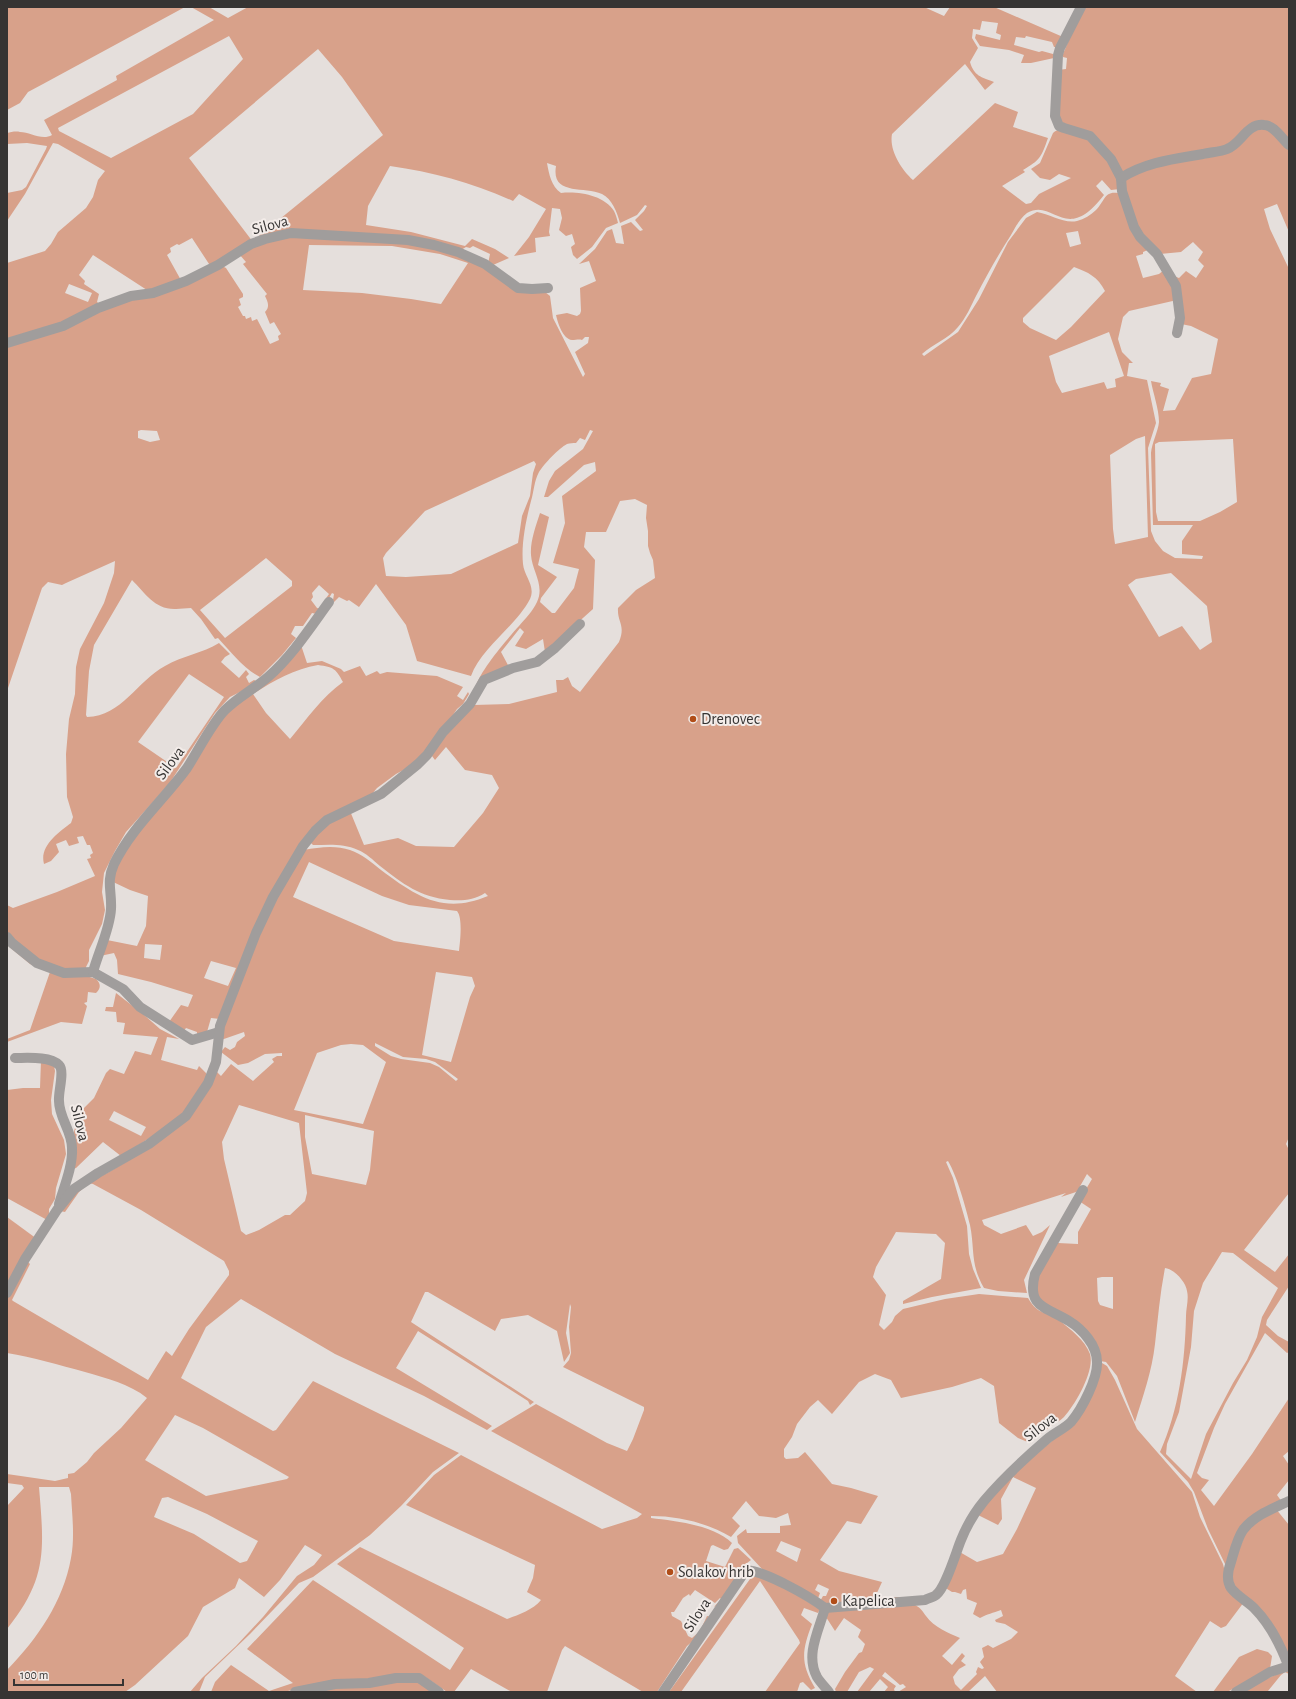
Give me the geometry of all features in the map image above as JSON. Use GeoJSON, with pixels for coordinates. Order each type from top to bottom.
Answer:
{"type":"FeatureCollection","features":[{"type":"Feature","properties":{"kind":"street"},"geometry":{"type":"LineString","coordinates":[[1080,7],[1058,55],[1055,116],[1059,126],[1085,133],[1099,143],[1111,159],[1122,178],[1122,191],[1134,227],[1140,237],[1157,254],[1176,286],[1180,318],[1177,333]]}},
{"type":"Feature","properties":{"kind":"street"},"geometry":{"type":"LineString","coordinates":[[1122,178],[1148,165],[1174,158],[1226,150],[1249,130],[1263,124],[1269,126],[1289,145]]}},
{"type":"Feature","properties":{"kind":"street","name":"Silova"},"geometry":{"type":"LineString","coordinates":[[7,343],[62,326],[98,308],[131,296],[153,293],[186,281],[218,266],[251,244],[291,233],[408,240],[434,245],[458,252],[485,264],[518,288],[548,288]]}},
{"type":"Feature","properties":{"kind":"street","name":"Silova"},"geometry":{"type":"LineString","coordinates":[[93,972],[105,935],[111,909],[109,879],[114,865],[127,841],[138,825],[186,769],[224,711],[240,696],[269,676],[294,650],[329,602]]}},
{"type":"Feature","properties":{"kind":"street"},"geometry":{"type":"LineString","coordinates":[[7,1293],[25,1259],[57,1210],[74,1189],[98,1173],[150,1144],[186,1116],[208,1083],[216,1062],[219,1032],[230,1000],[273,897],[303,846],[315,831],[327,820],[381,794],[418,764],[427,755],[443,732],[470,704],[484,680],[512,668],[537,662],[555,648],[580,624]]}},
{"type":"Feature","properties":{"kind":"street"},"geometry":{"type":"LineString","coordinates":[[7,937],[12,943],[37,963],[51,969],[64,972],[93,972],[123,988],[140,1007],[192,1040],[219,1032]]}},
{"type":"Feature","properties":{"kind":"street","name":"Silova"},"geometry":{"type":"LineString","coordinates":[[15,1058],[39,1058],[49,1060],[59,1065],[63,1071],[59,1090],[59,1102],[61,1115],[70,1138],[72,1148],[69,1171],[57,1210]]}},
{"type":"Feature","properties":{"kind":"street","name":"Silova"},"geometry":{"type":"LineString","coordinates":[[663,1692],[746,1570],[754,1570],[791,1588],[825,1608],[925,1600],[937,1595],[948,1575],[972,1515],[996,1486],[1048,1438],[1070,1422],[1081,1406],[1095,1374],[1098,1361],[1093,1346],[1085,1335],[1068,1320],[1041,1306],[1035,1298],[1032,1287],[1036,1274],[1083,1190]]}},
{"type":"Feature","properties":{"kind":"street"},"geometry":{"type":"LineString","coordinates":[[1236,1692],[1270,1672],[1288,1665],[1282,1648],[1267,1622],[1253,1606],[1231,1588],[1228,1580],[1229,1568],[1243,1530],[1254,1520],[1289,1501]]}},
{"type":"Feature","properties":{"kind":"street"},"geometry":{"type":"LineString","coordinates":[[825,1608],[812,1645],[812,1659],[817,1677],[829,1692]]}},
{"type":"Feature","properties":{"kind":"street"},"geometry":{"type":"LineString","coordinates":[[295,1692],[335,1684],[369,1683],[396,1678],[419,1678],[439,1692]]}},
{"type":"Feature","properties":{"kind":"shaded area"},"geometry":{"type":"Polygon","coordinates":[[[7,7],[185,7],[28,92],[20,103],[7,110],[7,7]]]}},
{"type":"Feature","properties":{"kind":"shaded area"},"geometry":{"type":"Polygon","coordinates":[[[191,7],[209,7],[228,18],[248,7],[924,7],[944,16],[950,7],[994,7],[1063,37],[1058,47],[1054,47],[1052,42],[1026,36],[1025,38],[1016,37],[1014,45],[1053,54],[1054,58],[1031,63],[1021,63],[1024,55],[1009,50],[980,46],[975,38],[976,34],[1000,40],[1001,35],[996,33],[998,23],[982,21],[980,30],[973,29],[972,38],[978,48],[970,62],[976,73],[994,82],[985,90],[965,64],[892,134],[892,146],[894,153],[900,165],[913,180],[995,103],[1018,112],[1013,127],[1048,138],[1044,150],[1037,161],[1023,170],[1025,172],[1002,186],[1026,204],[1031,203],[1039,194],[1071,178],[1059,174],[1050,180],[1040,178],[1031,169],[1040,163],[1053,133],[1059,130],[1084,135],[1096,142],[1110,161],[1117,176],[1120,189],[1111,190],[1102,180],[1096,186],[1104,195],[1091,210],[1079,217],[1070,219],[1045,211],[1036,210],[1024,215],[997,258],[961,323],[950,335],[922,354],[924,356],[958,332],[979,299],[1008,242],[1026,218],[1037,212],[1062,220],[1072,222],[1077,221],[1094,212],[1108,194],[1122,194],[1132,224],[1139,236],[1150,249],[1143,252],[1143,254],[1136,256],[1143,278],[1159,274],[1164,270],[1166,271],[1173,285],[1177,300],[1129,311],[1123,317],[1118,339],[1122,352],[1133,363],[1129,363],[1127,376],[1147,380],[1156,423],[1148,448],[1151,531],[1155,541],[1163,551],[1175,558],[1202,559],[1203,556],[1182,554],[1182,541],[1193,525],[1153,525],[1151,453],[1159,417],[1151,381],[1161,383],[1160,386],[1169,389],[1163,411],[1175,410],[1192,378],[1211,374],[1218,339],[1191,326],[1181,324],[1180,299],[1174,276],[1179,278],[1186,271],[1196,278],[1204,266],[1198,260],[1203,252],[1193,242],[1181,252],[1160,254],[1138,230],[1130,209],[1123,179],[1144,169],[1165,163],[1208,153],[1226,151],[1236,145],[1252,130],[1257,128],[1263,127],[1271,129],[1289,147],[1289,232],[1277,204],[1264,209],[1270,229],[1289,269],[1289,1137],[1286,1144],[1289,1150],[1289,1193],[1244,1250],[1275,1272],[1289,1254],[1289,1286],[1267,1320],[1266,1325],[1278,1336],[1289,1342],[1289,1352],[1287,1353],[1265,1333],[1225,1404],[1197,1473],[1202,1478],[1209,1480],[1201,1490],[1214,1506],[1252,1454],[1289,1398],[1289,1451],[1283,1456],[1289,1465],[1289,1480],[1277,1495],[1282,1502],[1259,1515],[1241,1534],[1227,1568],[1208,1529],[1194,1492],[1188,1482],[1160,1452],[1172,1420],[1180,1386],[1188,1297],[1186,1287],[1182,1280],[1176,1273],[1165,1268],[1152,1364],[1135,1422],[1117,1376],[1106,1362],[1100,1361],[1096,1348],[1089,1336],[1076,1324],[1044,1306],[1038,1300],[1035,1292],[1035,1283],[1039,1272],[1058,1243],[1078,1244],[1078,1232],[1091,1209],[1079,1201],[1092,1179],[1087,1174],[1079,1188],[1079,1191],[1061,1197],[1066,1193],[982,1220],[984,1225],[1001,1234],[1026,1225],[1033,1236],[1042,1232],[1050,1225],[1024,1280],[1027,1293],[998,1291],[984,1288],[977,1272],[970,1225],[958,1183],[948,1161],[946,1162],[953,1178],[967,1226],[969,1254],[973,1269],[981,1288],[903,1304],[903,1301],[941,1279],[945,1243],[936,1234],[896,1232],[876,1267],[873,1277],[886,1295],[879,1325],[884,1330],[892,1322],[895,1316],[903,1309],[945,1299],[979,1294],[1028,1298],[1039,1311],[1055,1317],[1077,1335],[1088,1349],[1091,1361],[1090,1369],[1083,1387],[1068,1412],[1030,1443],[1018,1438],[999,1423],[994,1386],[981,1378],[952,1387],[901,1398],[891,1380],[875,1374],[859,1382],[832,1414],[818,1400],[810,1407],[797,1424],[792,1437],[784,1449],[784,1457],[786,1459],[798,1458],[805,1452],[832,1484],[878,1496],[861,1524],[847,1521],[820,1560],[839,1571],[882,1582],[876,1595],[878,1597],[902,1597],[905,1601],[850,1606],[819,1603],[823,1596],[826,1596],[829,1589],[818,1584],[815,1590],[820,1593],[817,1601],[762,1569],[738,1543],[737,1536],[746,1529],[747,1533],[780,1533],[780,1526],[791,1525],[788,1513],[776,1518],[759,1516],[746,1501],[732,1518],[740,1526],[731,1537],[713,1528],[692,1521],[672,1517],[651,1516],[651,1518],[682,1522],[705,1528],[724,1537],[732,1543],[728,1549],[724,1550],[713,1545],[711,1546],[706,1561],[725,1567],[734,1549],[738,1548],[751,1560],[743,1566],[720,1604],[714,1607],[721,1599],[720,1598],[715,1603],[695,1590],[690,1596],[689,1594],[683,1598],[674,1612],[671,1612],[672,1616],[681,1621],[688,1636],[692,1638],[700,1631],[707,1616],[712,1617],[701,1634],[687,1646],[657,1692],[643,1692],[565,1646],[562,1650],[547,1692],[512,1692],[471,1669],[454,1692],[447,1692],[424,1676],[405,1674],[376,1679],[315,1684],[284,1692],[211,1692],[215,1682],[231,1665],[269,1691],[293,1683],[247,1649],[313,1580],[450,1670],[464,1648],[337,1564],[360,1547],[507,1619],[525,1612],[538,1604],[541,1600],[527,1592],[533,1578],[535,1565],[406,1505],[434,1475],[461,1455],[602,1529],[637,1518],[642,1514],[491,1431],[536,1404],[607,1443],[627,1451],[633,1439],[644,1407],[563,1367],[569,1360],[571,1353],[569,1327],[570,1304],[566,1333],[570,1353],[564,1362],[557,1331],[528,1315],[501,1319],[495,1331],[428,1292],[425,1292],[411,1322],[534,1402],[530,1405],[528,1401],[418,1331],[396,1368],[492,1426],[487,1430],[424,1396],[335,1354],[241,1299],[206,1327],[181,1378],[273,1431],[276,1430],[313,1381],[459,1453],[433,1472],[401,1506],[370,1535],[313,1577],[299,1583],[250,1634],[205,1677],[199,1692],[190,1692],[263,1617],[297,1576],[314,1565],[322,1555],[305,1545],[280,1580],[264,1597],[239,1578],[235,1588],[203,1607],[188,1636],[135,1685],[125,1692],[7,1692],[7,1670],[39,1632],[62,1590],[71,1558],[73,1534],[71,1494],[69,1487],[39,1487],[42,1528],[40,1562],[30,1594],[7,1629],[7,1506],[24,1488],[22,1485],[7,1483],[7,1474],[55,1481],[68,1478],[68,1474],[74,1473],[87,1462],[94,1453],[121,1428],[147,1398],[125,1385],[109,1379],[46,1361],[7,1353],[7,1299],[27,1261],[30,1264],[12,1300],[13,1301],[148,1380],[166,1351],[172,1356],[189,1329],[229,1275],[229,1271],[224,1261],[141,1210],[93,1184],[89,1183],[79,1192],[65,1212],[60,1211],[70,1197],[89,1182],[134,1157],[188,1118],[205,1092],[216,1071],[221,1076],[231,1064],[253,1081],[274,1062],[272,1059],[277,1056],[282,1056],[282,1053],[265,1054],[248,1063],[238,1065],[221,1052],[225,1047],[230,1050],[235,1047],[237,1042],[245,1036],[244,1032],[221,1040],[221,1032],[266,916],[288,874],[304,850],[321,847],[345,848],[366,858],[406,888],[431,900],[457,904],[488,896],[485,893],[468,900],[450,900],[430,896],[404,884],[361,851],[341,845],[313,845],[310,842],[328,823],[338,816],[350,811],[364,845],[398,838],[416,846],[454,847],[483,813],[499,788],[492,775],[465,770],[446,747],[435,760],[432,756],[434,748],[443,734],[474,705],[509,704],[557,692],[556,680],[563,680],[568,677],[572,686],[580,692],[619,642],[622,631],[618,608],[636,590],[655,578],[653,560],[648,546],[646,518],[647,505],[635,499],[620,501],[606,532],[586,532],[584,547],[595,560],[593,609],[545,652],[543,639],[526,649],[515,646],[524,632],[520,628],[501,652],[509,667],[492,675],[478,687],[476,686],[488,664],[529,615],[537,602],[540,590],[532,561],[531,544],[540,513],[549,517],[538,565],[557,577],[541,598],[540,602],[552,613],[555,613],[574,588],[579,569],[553,563],[565,523],[562,496],[596,471],[595,462],[584,465],[548,497],[544,497],[549,481],[555,471],[583,449],[593,431],[590,430],[585,440],[580,438],[576,443],[567,444],[560,449],[544,465],[537,475],[523,540],[523,564],[532,590],[530,599],[524,609],[482,656],[471,676],[417,661],[406,625],[376,584],[359,607],[349,600],[347,601],[339,597],[334,602],[334,594],[332,593],[326,603],[324,601],[329,594],[319,585],[312,593],[313,597],[311,600],[317,608],[321,609],[317,614],[312,613],[303,626],[295,626],[291,634],[296,638],[282,655],[260,677],[243,665],[218,638],[215,639],[191,608],[169,609],[162,607],[151,600],[132,580],[94,645],[89,671],[87,717],[110,711],[129,697],[155,672],[165,666],[219,643],[230,654],[221,662],[239,678],[246,670],[249,674],[246,677],[249,683],[254,680],[256,681],[248,688],[230,697],[215,713],[169,784],[126,832],[104,873],[102,892],[105,910],[102,924],[89,950],[89,961],[86,967],[87,972],[63,970],[42,963],[24,952],[7,935],[7,905],[13,908],[95,876],[87,859],[91,858],[90,855],[93,853],[90,845],[87,845],[83,836],[77,837],[79,843],[69,846],[66,840],[56,844],[59,852],[51,861],[44,864],[43,857],[47,845],[71,823],[73,817],[67,797],[66,754],[69,719],[75,694],[76,667],[80,649],[104,603],[114,573],[115,561],[62,585],[48,582],[42,588],[7,691],[7,345],[62,329],[93,313],[111,306],[183,285],[222,266],[226,268],[243,294],[243,297],[239,299],[241,305],[238,307],[243,316],[245,316],[246,319],[251,317],[252,321],[257,319],[270,344],[279,340],[278,336],[281,334],[274,322],[270,324],[265,312],[268,306],[265,296],[267,294],[243,264],[246,262],[239,254],[270,239],[296,234],[397,240],[422,243],[461,254],[498,275],[521,292],[545,292],[550,296],[553,318],[583,377],[585,374],[575,352],[588,343],[589,337],[585,337],[582,340],[572,340],[566,337],[561,330],[556,315],[567,313],[577,316],[580,314],[580,288],[596,281],[589,261],[579,264],[595,249],[607,231],[612,229],[616,243],[624,244],[621,226],[631,222],[640,231],[643,230],[635,220],[647,206],[645,205],[637,215],[620,223],[614,206],[606,196],[563,186],[558,182],[556,166],[547,163],[551,180],[561,193],[590,195],[604,201],[614,211],[618,223],[606,228],[592,247],[577,259],[573,255],[571,247],[575,244],[572,234],[566,236],[559,230],[562,218],[560,209],[552,208],[549,232],[550,236],[535,238],[536,252],[514,256],[529,237],[546,209],[519,194],[513,201],[453,179],[422,171],[390,166],[368,206],[366,225],[411,232],[465,246],[472,239],[495,249],[509,258],[493,265],[488,264],[490,254],[473,246],[470,248],[466,247],[461,250],[422,240],[396,236],[337,234],[308,231],[288,232],[256,241],[259,236],[383,135],[342,77],[318,49],[189,158],[253,242],[211,267],[192,238],[179,245],[177,244],[170,248],[171,252],[167,255],[182,282],[150,292],[93,255],[79,275],[85,281],[84,284],[99,294],[97,302],[101,305],[62,325],[7,341],[7,263],[45,251],[58,232],[86,208],[93,197],[98,180],[105,171],[58,144],[53,143],[25,194],[7,221],[7,193],[22,190],[26,187],[47,146],[27,143],[7,144],[7,133],[24,132],[40,137],[48,137],[52,135],[44,120],[117,80],[116,76],[214,20],[191,7]],[[229,36],[58,128],[59,131],[111,158],[193,114],[243,59],[229,36]],[[1078,231],[1066,233],[1070,247],[1081,244],[1078,231]],[[309,245],[303,290],[362,293],[441,304],[468,263],[440,254],[392,246],[309,245]],[[1074,267],[1023,318],[1023,322],[1030,328],[1056,340],[1071,327],[1105,291],[1096,279],[1084,271],[1074,267]],[[69,284],[65,293],[88,302],[92,293],[69,284]],[[1109,332],[1049,356],[1056,382],[1062,393],[1104,382],[1107,389],[1116,387],[1115,379],[1124,376],[1109,332]],[[138,431],[138,438],[150,442],[160,440],[157,431],[138,431]],[[1145,436],[1136,439],[1110,455],[1115,544],[1148,537],[1145,436]],[[1233,439],[1159,442],[1155,444],[1156,512],[1158,521],[1200,521],[1237,502],[1233,439]],[[534,461],[425,511],[383,558],[386,576],[406,577],[451,574],[518,543],[522,516],[530,496],[533,473],[536,464],[534,461]],[[266,558],[200,610],[225,638],[292,586],[292,581],[266,558]],[[1171,573],[1136,579],[1128,585],[1159,637],[1182,626],[1200,650],[1212,642],[1207,606],[1171,573]],[[189,674],[138,742],[176,768],[224,697],[189,674]],[[309,862],[293,897],[394,941],[459,951],[461,924],[457,911],[409,905],[382,896],[309,862]],[[436,972],[422,1055],[451,1062],[470,997],[475,986],[472,977],[436,972]],[[375,1043],[375,1046],[391,1056],[430,1063],[439,1067],[456,1081],[458,1079],[435,1062],[426,1059],[403,1057],[375,1043]],[[341,1045],[317,1053],[294,1110],[363,1124],[386,1062],[363,1045],[341,1045]],[[239,1105],[222,1142],[224,1159],[241,1231],[246,1235],[259,1230],[285,1215],[290,1215],[305,1201],[307,1193],[299,1123],[239,1105]],[[305,1115],[305,1137],[312,1174],[366,1185],[370,1170],[374,1131],[305,1115]],[[1222,1252],[1203,1283],[1194,1311],[1191,1347],[1179,1412],[1167,1444],[1166,1454],[1191,1479],[1206,1434],[1247,1360],[1257,1337],[1262,1317],[1278,1288],[1233,1253],[1222,1252]],[[1113,1277],[1097,1278],[1098,1301],[1100,1305],[1113,1309],[1113,1277]],[[175,1415],[145,1460],[206,1496],[287,1479],[289,1477],[203,1428],[175,1415]],[[168,1497],[162,1498],[154,1517],[194,1534],[240,1563],[247,1561],[258,1541],[207,1514],[168,1497]],[[781,1541],[776,1551],[797,1562],[801,1549],[781,1541]]]}},
{"type":"Feature","properties":{"kind":"shaded area"},"geometry":{"type":"Polygon","coordinates":[[[1083,7],[1289,7],[1289,143],[1263,123],[1230,146],[1123,173],[1103,144],[1059,121],[1058,70],[1066,69],[1067,58],[1063,57],[1063,54],[1083,7]]]}},
{"type":"Feature","properties":{"kind":"shaded area"},"geometry":{"type":"Polygon","coordinates":[[[301,645],[307,663],[322,661],[341,669],[344,672],[360,666],[366,676],[377,671],[380,674],[387,672],[437,676],[463,687],[457,696],[463,700],[468,692],[469,694],[439,736],[411,766],[396,774],[377,788],[367,800],[343,810],[297,851],[220,1019],[211,1018],[207,1032],[197,1034],[197,1032],[186,1028],[183,1032],[169,1022],[181,1005],[188,1007],[193,995],[118,974],[117,960],[114,953],[100,956],[107,940],[137,946],[146,926],[148,896],[130,890],[111,881],[120,857],[224,714],[301,645]],[[318,665],[301,669],[284,676],[253,694],[266,713],[290,739],[321,702],[343,682],[334,669],[318,665]],[[145,944],[144,958],[160,960],[162,945],[145,944]],[[211,961],[204,978],[228,986],[236,968],[211,961]]]}},
{"type":"Feature","properties":{"kind":"shaded area"},"geometry":{"type":"Polygon","coordinates":[[[7,941],[25,957],[96,979],[100,984],[100,988],[96,993],[88,992],[87,1002],[84,1003],[87,1006],[82,1024],[61,1022],[7,1042],[7,1039],[30,1030],[50,972],[30,964],[7,945],[7,941]]]}},
{"type":"Feature","properties":{"kind":"shaded area"},"geometry":{"type":"Polygon","coordinates":[[[116,993],[160,1029],[179,1039],[167,1037],[161,1060],[197,1070],[199,1066],[206,1073],[208,1078],[183,1117],[121,1156],[103,1142],[76,1168],[71,1170],[73,1135],[77,1121],[77,1113],[82,1114],[83,1109],[94,1098],[106,1073],[110,1069],[124,1074],[135,1051],[151,1055],[158,1037],[123,1034],[125,1023],[117,1022],[116,1012],[105,1011],[106,1007],[113,1007],[116,993]],[[114,1111],[109,1120],[141,1136],[146,1127],[114,1111]]]}},
{"type":"Feature","properties":{"kind":"shaded area"},"geometry":{"type":"Polygon","coordinates":[[[41,1060],[54,1066],[55,1071],[51,1100],[52,1114],[64,1140],[66,1154],[56,1188],[55,1199],[49,1209],[49,1221],[7,1198],[7,1090],[40,1088],[41,1060]]]}},
{"type":"Feature","properties":{"kind":"shaded area"},"geometry":{"type":"Polygon","coordinates":[[[7,1217],[37,1239],[7,1287],[7,1217]]]}},
{"type":"Feature","properties":{"kind":"shaded area"},"geometry":{"type":"Polygon","coordinates":[[[1102,1363],[1107,1366],[1115,1380],[1137,1429],[1192,1492],[1200,1517],[1223,1564],[1226,1576],[1244,1602],[1226,1626],[1221,1628],[1210,1621],[1175,1676],[1197,1692],[997,1692],[985,1676],[968,1692],[898,1692],[906,1687],[903,1684],[900,1685],[885,1672],[882,1676],[896,1686],[894,1689],[895,1692],[884,1692],[888,1687],[880,1679],[869,1692],[857,1692],[874,1669],[870,1667],[859,1672],[847,1692],[836,1692],[835,1689],[845,1672],[859,1653],[862,1652],[865,1644],[858,1637],[861,1630],[844,1618],[835,1631],[826,1617],[828,1610],[917,1606],[929,1620],[937,1626],[960,1638],[942,1656],[952,1665],[962,1653],[965,1656],[961,1661],[966,1665],[959,1669],[953,1677],[955,1684],[961,1690],[977,1674],[976,1672],[978,1667],[982,1669],[984,1668],[980,1662],[984,1657],[982,1648],[988,1645],[993,1648],[1011,1639],[1018,1632],[1005,1624],[996,1622],[995,1620],[1003,1616],[1001,1610],[980,1618],[973,1614],[977,1603],[967,1599],[966,1589],[963,1590],[961,1594],[952,1592],[944,1587],[958,1551],[977,1562],[1003,1554],[1017,1529],[1036,1488],[1013,1477],[1001,1499],[1002,1519],[998,1525],[976,1514],[1001,1484],[1071,1425],[1102,1363]]]}},
{"type":"Feature","properties":{"kind":"shaded area"},"geometry":{"type":"Polygon","coordinates":[[[1276,1509],[1289,1525],[1289,1662],[1282,1645],[1238,1594],[1230,1574],[1247,1529],[1276,1509]]]}},
{"type":"Feature","properties":{"kind":"shaded area"},"geometry":{"type":"Polygon","coordinates":[[[762,1574],[820,1609],[818,1613],[804,1608],[801,1615],[812,1624],[806,1641],[804,1656],[807,1671],[815,1688],[811,1690],[803,1682],[800,1683],[797,1692],[765,1692],[800,1643],[760,1581],[681,1692],[669,1692],[750,1579],[762,1574]]]}},
{"type":"Feature","properties":{"kind":"shaded area"},"geometry":{"type":"Polygon","coordinates":[[[1257,1649],[1268,1652],[1272,1656],[1270,1669],[1227,1692],[1213,1692],[1239,1657],[1257,1649]]]}},
{"type":"Feature","properties":{"kind":"shaded area"},"geometry":{"type":"Polygon","coordinates":[[[1289,1669],[1289,1674],[1285,1672],[1281,1675],[1268,1691],[1244,1692],[1264,1680],[1289,1669]]]}},
{"type":"Feature","properties":{"kind":"shaded area"},"geometry":{"type":"Polygon","coordinates":[[[413,1679],[436,1692],[303,1692],[413,1679]]]}},
{"type":"Feature","properties":{"kind":"place","name":"Drenovec"},"geometry":{"type":"Point","coordinates":[693,719]}},
{"type":"Feature","properties":{"kind":"place","name":"Solakov hrib"},"geometry":{"type":"Point","coordinates":[670,1572]}},
{"type":"Feature","properties":{"kind":"place","name":"Kapelica"},"geometry":{"type":"Point","coordinates":[834,1601]}}]}
